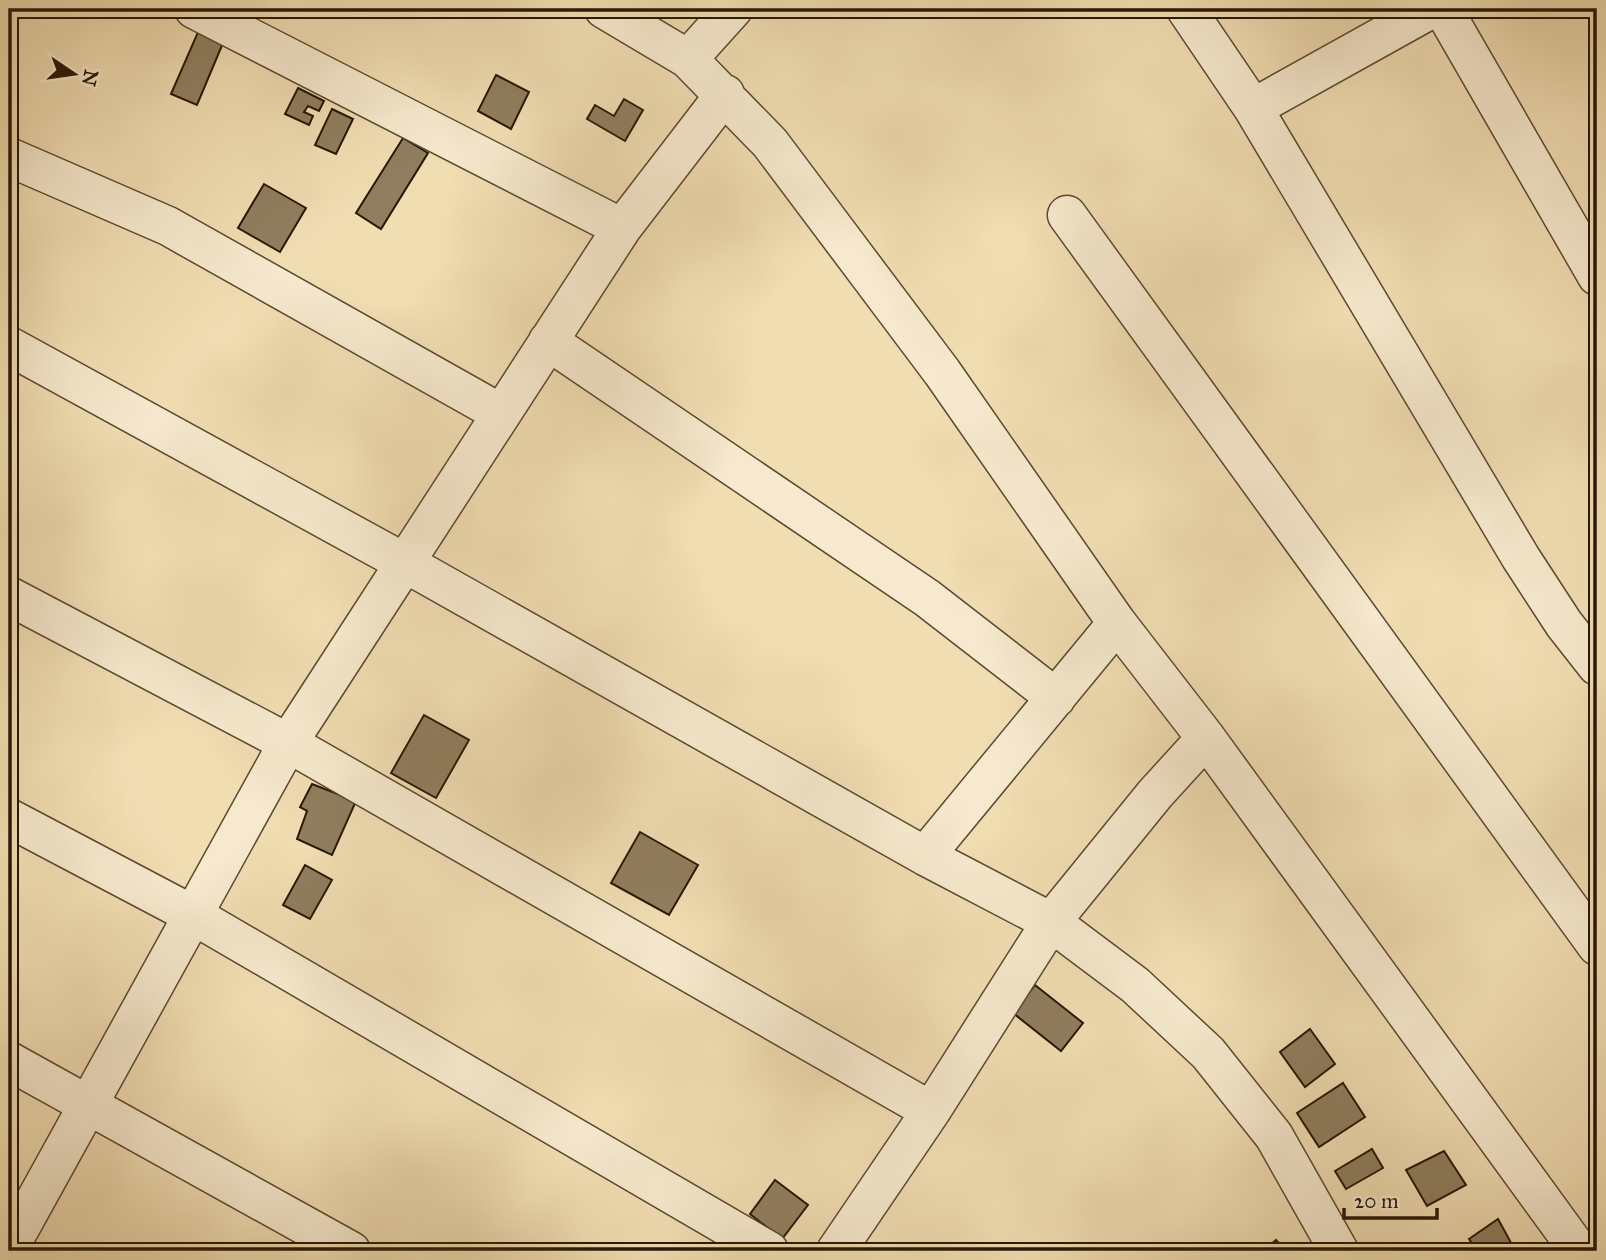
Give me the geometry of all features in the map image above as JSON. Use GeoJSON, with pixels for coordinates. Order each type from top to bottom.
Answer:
{"type":"FeatureCollection","features":[{"type":"Feature","properties":{"kind":"street"},"geometry":{"type":"LineString","coordinates":[[194,9],[622,228]]}},
{"type":"Feature","properties":{"kind":"street"},"geometry":{"type":"LineString","coordinates":[[604,9],[688,59],[770,142],[942,372],[1117,623],[1206,738],[1579,1251]]}},
{"type":"Feature","properties":{"kind":"street"},"geometry":{"type":"LineString","coordinates":[[688,59],[733,9]]}},
{"type":"Feature","properties":{"kind":"street"},"geometry":{"type":"LineString","coordinates":[[1186,9],[1253,108],[1521,558],[1564,624],[1597,666]]}},
{"type":"Feature","properties":{"kind":"street"},"geometry":{"type":"LineString","coordinates":[[1253,108],[1431,9]]}},
{"type":"Feature","properties":{"kind":"street"},"geometry":{"type":"LineString","coordinates":[[1443,9],[1597,276]]}},
{"type":"Feature","properties":{"kind":"street"},"geometry":{"type":"LineString","coordinates":[[9,1248],[288,743],[622,228],[725,94]]}},
{"type":"Feature","properties":{"kind":"street"},"geometry":{"type":"LineString","coordinates":[[9,158],[168,226],[500,413]]}},
{"type":"Feature","properties":{"kind":"street"},"geometry":{"type":"LineString","coordinates":[[1067,215],[1597,946]]}},
{"type":"Feature","properties":{"kind":"street"},"geometry":{"type":"LineString","coordinates":[[548,341],[927,598],[1056,698]]}},
{"type":"Feature","properties":{"kind":"street"},"geometry":{"type":"LineString","coordinates":[[9,346],[405,564],[925,856],[1051,922],[1135,985],[1208,1053],[1274,1136],[1339,1251]]}},
{"type":"Feature","properties":{"kind":"street"},"geometry":{"type":"LineString","coordinates":[[9,596],[288,743],[931,1111]]}},
{"type":"Feature","properties":{"kind":"street"},"geometry":{"type":"LineString","coordinates":[[925,856],[1117,623]]}},
{"type":"Feature","properties":{"kind":"street"},"geometry":{"type":"LineString","coordinates":[[836,1251],[931,1111],[1051,922],[1155,794],[1206,738]]}},
{"type":"Feature","properties":{"kind":"street"},"geometry":{"type":"LineString","coordinates":[[9,818],[193,915],[769,1251]]}},
{"type":"Feature","properties":{"kind":"street"},"geometry":{"type":"LineString","coordinates":[[9,1061],[351,1251]]}},
{"type":"Feature","properties":{"kind":"building"},"geometry":{"type":"Polygon","coordinates":[[[198,32],[223,43],[197,105],[171,94],[198,32]]]}},
{"type":"Feature","properties":{"kind":"building"},"geometry":{"type":"Polygon","coordinates":[[[496,75],[529,92],[511,129],[478,111],[496,75]]]}},
{"type":"Feature","properties":{"kind":"building"},"geometry":{"type":"Polygon","coordinates":[[[298,88],[324,101],[319,111],[308,106],[304,112],[313,116],[309,125],[285,114],[298,88]]]}},
{"type":"Feature","properties":{"kind":"building"},"geometry":{"type":"Polygon","coordinates":[[[624,99],[643,110],[625,141],[587,119],[595,105],[614,116],[624,99]]]}},
{"type":"Feature","properties":{"kind":"building"},"geometry":{"type":"Polygon","coordinates":[[[332,109],[353,119],[336,154],[315,145],[332,109]]]}},
{"type":"Feature","properties":{"kind":"building"},"geometry":{"type":"Polygon","coordinates":[[[403,138],[428,153],[381,229],[356,213],[403,138]]]}},
{"type":"Feature","properties":{"kind":"building"},"geometry":{"type":"Polygon","coordinates":[[[264,184],[306,208],[280,252],[238,228],[264,184]]]}},
{"type":"Feature","properties":{"kind":"building"},"geometry":{"type":"Polygon","coordinates":[[[424,715],[469,740],[436,798],[391,773],[424,715]]]}},
{"type":"Feature","properties":{"kind":"building"},"geometry":{"type":"Polygon","coordinates":[[[312,784],[356,801],[332,855],[297,839],[307,811],[300,807],[312,784]]]}},
{"type":"Feature","properties":{"kind":"building"},"geometry":{"type":"Polygon","coordinates":[[[640,832],[698,865],[669,915],[611,883],[640,832]]]}},
{"type":"Feature","properties":{"kind":"building"},"geometry":{"type":"Polygon","coordinates":[[[305,865],[332,880],[310,919],[283,905],[305,865]]]}},
{"type":"Feature","properties":{"kind":"building"},"geometry":{"type":"Polygon","coordinates":[[[1035,985],[1083,1023],[1061,1051],[1013,1013],[1035,985]]]}},
{"type":"Feature","properties":{"kind":"building"},"geometry":{"type":"Polygon","coordinates":[[[1310,1029],[1335,1064],[1305,1087],[1280,1052],[1310,1029]]]}},
{"type":"Feature","properties":{"kind":"building"},"geometry":{"type":"Polygon","coordinates":[[[1343,1083],[1365,1117],[1319,1147],[1297,1113],[1343,1083]]]}},
{"type":"Feature","properties":{"kind":"building"},"geometry":{"type":"Polygon","coordinates":[[[1372,1149],[1383,1168],[1346,1189],[1335,1171],[1372,1149]]]}},
{"type":"Feature","properties":{"kind":"building"},"geometry":{"type":"Polygon","coordinates":[[[1444,1151],[1466,1185],[1427,1206],[1406,1170],[1444,1151]]]}},
{"type":"Feature","properties":{"kind":"building"},"geometry":{"type":"Polygon","coordinates":[[[775,1180],[808,1205],[782,1239],[750,1214],[775,1180]]]}},
{"type":"Feature","properties":{"kind":"building"},"geometry":{"type":"Polygon","coordinates":[[[1498,1219],[1515,1250],[1477,1251],[1469,1239],[1498,1219]]]}},
{"type":"Feature","properties":{"kind":"building"},"geometry":{"type":"Polygon","coordinates":[[[1276,1240],[1286,1251],[1263,1251],[1276,1240]]]}}]}
